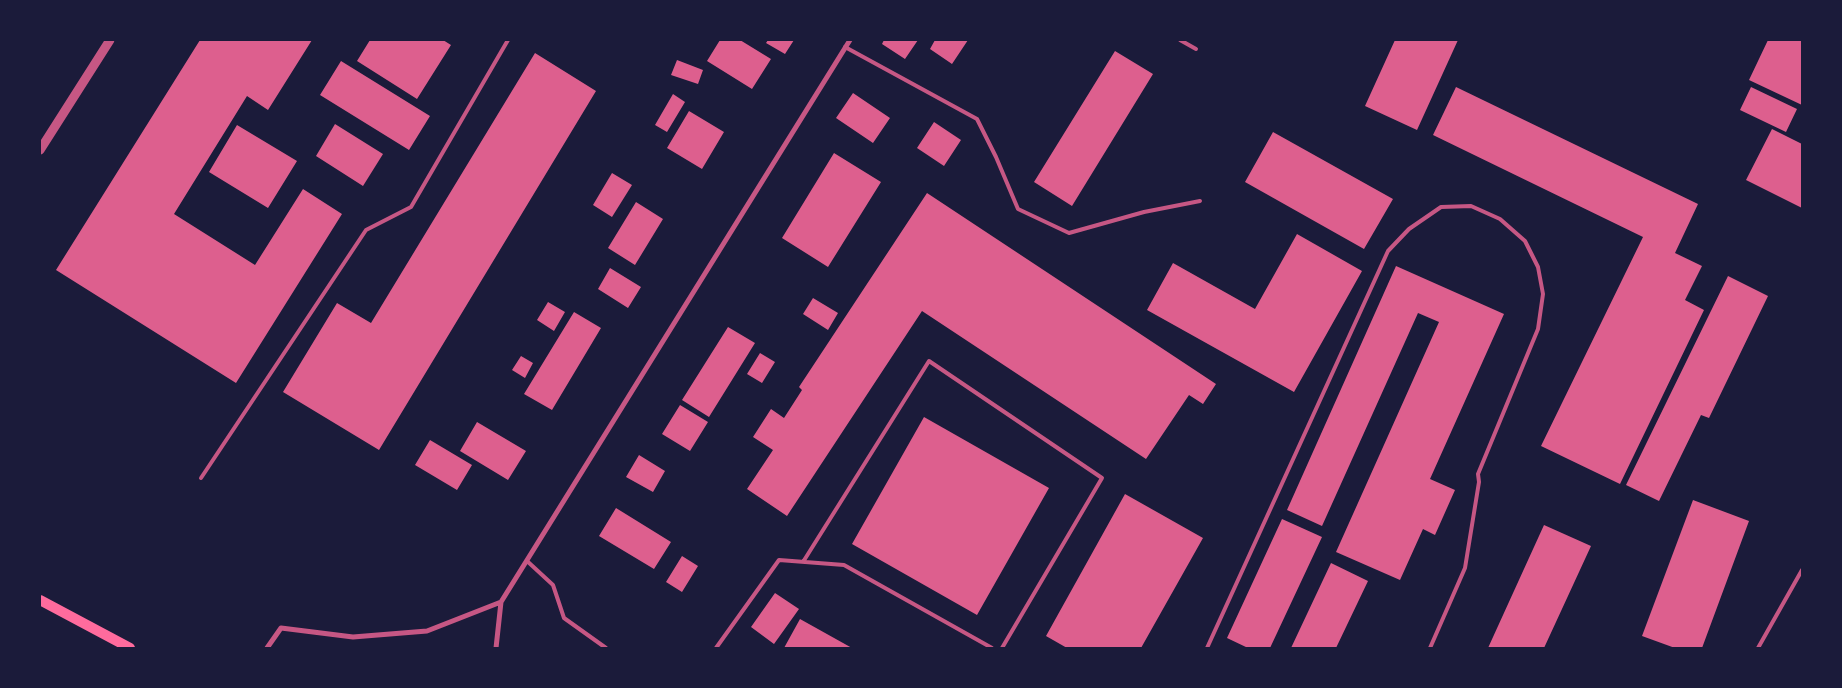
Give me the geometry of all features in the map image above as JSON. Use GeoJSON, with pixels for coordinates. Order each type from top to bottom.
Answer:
{"type":"FeatureCollection","features":[{"type":"Feature","properties":{"kind":"main road"},"geometry":{"type":"LineString","coordinates":[[40,600],[130,648]]}},
{"type":"Feature","properties":{"kind":"street"},"geometry":{"type":"LineString","coordinates":[[40,150],[110,40]]}},
{"type":"Feature","properties":{"kind":"street"},"geometry":{"type":"LineString","coordinates":[[496,648],[501,602],[850,40]]}},
{"type":"Feature","properties":{"kind":"street"},"geometry":{"type":"LineString","coordinates":[[267,648],[281,628],[353,637],[427,631],[501,602]]}},
{"type":"Feature","properties":{"kind":"lane"},"geometry":{"type":"LineString","coordinates":[[200,478],[366,230],[411,207],[508,40]]}},
{"type":"Feature","properties":{"kind":"lane"},"geometry":{"type":"LineString","coordinates":[[1180,40],[1196,49]]}},
{"type":"Feature","properties":{"kind":"lane"},"geometry":{"type":"LineString","coordinates":[[845,47],[977,119],[996,157],[1018,209],[1069,233],[1144,212],[1200,201]]}},
{"type":"Feature","properties":{"kind":"lane"},"geometry":{"type":"LineString","coordinates":[[1207,648],[1388,251],[1409,229],[1440,207],[1471,206],[1500,219],[1525,240],[1538,267],[1543,294],[1538,329],[1478,474],[1479,482],[1465,568],[1430,648]]}},
{"type":"Feature","properties":{"kind":"lane"},"geometry":{"type":"LineString","coordinates":[[803,562],[929,361],[1102,478],[1002,648]]}},
{"type":"Feature","properties":{"kind":"lane"},"geometry":{"type":"LineString","coordinates":[[716,648],[779,560],[844,565],[992,648]]}},
{"type":"Feature","properties":{"kind":"lane"},"geometry":{"type":"LineString","coordinates":[[526,561],[552,585],[564,618],[606,648]]}},
{"type":"Feature","properties":{"kind":"lane"},"geometry":{"type":"LineString","coordinates":[[1758,648],[1802,570]]}},
{"type":"Feature","properties":{"kind":"building"},"geometry":{"type":"Polygon","coordinates":[[[200,40],[312,40],[268,110],[247,96],[174,214],[255,265],[303,189],[342,214],[236,383],[56,270],[200,40]]]}},
{"type":"Feature","properties":{"kind":"building"},"geometry":{"type":"Polygon","coordinates":[[[370,40],[443,40],[451,45],[417,99],[357,61],[370,40]]]}},
{"type":"Feature","properties":{"kind":"building"},"geometry":{"type":"Polygon","coordinates":[[[720,40],[740,40],[771,59],[752,89],[707,61],[720,40]]]}},
{"type":"Feature","properties":{"kind":"building"},"geometry":{"type":"Polygon","coordinates":[[[768,40],[794,40],[785,54],[766,43],[768,40]]]}},
{"type":"Feature","properties":{"kind":"building"},"geometry":{"type":"Polygon","coordinates":[[[884,40],[918,40],[905,59],[882,44],[884,40]]]}},
{"type":"Feature","properties":{"kind":"building"},"geometry":{"type":"Polygon","coordinates":[[[935,40],[968,40],[952,64],[930,49],[935,40]]]}},
{"type":"Feature","properties":{"kind":"building"},"geometry":{"type":"Polygon","coordinates":[[[1395,40],[1458,40],[1417,130],[1365,106],[1395,40]]]}},
{"type":"Feature","properties":{"kind":"building"},"geometry":{"type":"Polygon","coordinates":[[[1768,40],[1802,40],[1802,105],[1749,80],[1768,40]]]}},
{"type":"Feature","properties":{"kind":"building"},"geometry":{"type":"Polygon","coordinates":[[[1115,51],[1153,74],[1072,206],[1034,182],[1115,51]]]}},
{"type":"Feature","properties":{"kind":"building"},"geometry":{"type":"Polygon","coordinates":[[[535,53],[596,91],[379,450],[283,392],[337,303],[371,323],[535,53]]]}},
{"type":"Feature","properties":{"kind":"building"},"geometry":{"type":"Polygon","coordinates":[[[677,60],[703,70],[698,84],[671,75],[677,60]]]}},
{"type":"Feature","properties":{"kind":"building"},"geometry":{"type":"Polygon","coordinates":[[[341,61],[430,116],[409,150],[320,95],[341,61]]]}},
{"type":"Feature","properties":{"kind":"building"},"geometry":{"type":"Polygon","coordinates":[[[1456,87],[1698,204],[1675,253],[1702,266],[1685,300],[1704,310],[1620,484],[1541,446],[1643,237],[1433,135],[1456,87]]]}},
{"type":"Feature","properties":{"kind":"building"},"geometry":{"type":"Polygon","coordinates":[[[1751,87],[1797,109],[1786,132],[1740,110],[1751,87]]]}},
{"type":"Feature","properties":{"kind":"building"},"geometry":{"type":"Polygon","coordinates":[[[853,93],[890,118],[873,143],[836,118],[853,93]]]}},
{"type":"Feature","properties":{"kind":"building"},"geometry":{"type":"Polygon","coordinates":[[[673,94],[685,102],[667,132],[655,125],[673,94]]]}},
{"type":"Feature","properties":{"kind":"building"},"geometry":{"type":"Polygon","coordinates":[[[689,111],[724,132],[702,169],[667,148],[689,111]]]}},
{"type":"Feature","properties":{"kind":"building"},"geometry":{"type":"Polygon","coordinates":[[[934,122],[961,140],[944,166],[917,148],[934,122]]]}},
{"type":"Feature","properties":{"kind":"building"},"geometry":{"type":"Polygon","coordinates":[[[335,124],[383,154],[363,186],[316,156],[335,124]]]}},
{"type":"Feature","properties":{"kind":"building"},"geometry":{"type":"Polygon","coordinates":[[[237,125],[297,161],[268,208],[209,172],[237,125]]]}},
{"type":"Feature","properties":{"kind":"building"},"geometry":{"type":"Polygon","coordinates":[[[1772,129],[1802,144],[1802,208],[1746,180],[1772,129]]]}},
{"type":"Feature","properties":{"kind":"building"},"geometry":{"type":"Polygon","coordinates":[[[1273,132],[1393,199],[1364,249],[1245,182],[1273,132]]]}},
{"type":"Feature","properties":{"kind":"building"},"geometry":{"type":"Polygon","coordinates":[[[834,153],[881,182],[828,267],[782,238],[834,153]]]}},
{"type":"Feature","properties":{"kind":"building"},"geometry":{"type":"Polygon","coordinates":[[[612,173],[632,185],[612,217],[593,205],[612,173]]]}},
{"type":"Feature","properties":{"kind":"building"},"geometry":{"type":"Polygon","coordinates":[[[927,193],[1216,384],[1203,404],[1189,395],[1146,459],[922,311],[787,516],[747,489],[773,450],[753,437],[771,409],[784,418],[802,390],[799,387],[927,193]]]}},
{"type":"Feature","properties":{"kind":"building"},"geometry":{"type":"Polygon","coordinates":[[[636,202],[663,219],[635,265],[608,248],[636,202]]]}},
{"type":"Feature","properties":{"kind":"building"},"geometry":{"type":"Polygon","coordinates":[[[1297,234],[1362,271],[1294,392],[1147,310],[1173,263],[1255,309],[1297,234]]]}},
{"type":"Feature","properties":{"kind":"building"},"geometry":{"type":"Polygon","coordinates":[[[1396,266],[1504,314],[1430,479],[1455,490],[1435,535],[1423,529],[1400,580],[1336,552],[1439,322],[1418,313],[1322,526],[1287,510],[1396,266]]]}},
{"type":"Feature","properties":{"kind":"building"},"geometry":{"type":"Polygon","coordinates":[[[610,268],[641,287],[628,308],[598,289],[610,268]]]}},
{"type":"Feature","properties":{"kind":"building"},"geometry":{"type":"Polygon","coordinates":[[[1728,276],[1768,296],[1709,418],[1701,415],[1659,501],[1626,485],[1728,276]]]}},
{"type":"Feature","properties":{"kind":"building"},"geometry":{"type":"Polygon","coordinates":[[[813,298],[838,313],[828,330],[803,314],[813,298]]]}},
{"type":"Feature","properties":{"kind":"building"},"geometry":{"type":"Polygon","coordinates":[[[548,302],[565,312],[554,331],[537,320],[548,302]]]}},
{"type":"Feature","properties":{"kind":"building"},"geometry":{"type":"Polygon","coordinates":[[[574,312],[601,328],[552,410],[524,394],[574,312]]]}},
{"type":"Feature","properties":{"kind":"building"},"geometry":{"type":"Polygon","coordinates":[[[728,327],[755,343],[709,417],[682,400],[728,327]]]}},
{"type":"Feature","properties":{"kind":"building"},"geometry":{"type":"Polygon","coordinates":[[[760,353],[775,362],[762,383],[747,374],[760,353]]]}},
{"type":"Feature","properties":{"kind":"building"},"geometry":{"type":"Polygon","coordinates":[[[521,356],[533,363],[525,378],[512,370],[521,356]]]}},
{"type":"Feature","properties":{"kind":"building"},"geometry":{"type":"Polygon","coordinates":[[[680,405],[708,422],[690,451],[662,434],[680,405]]]}},
{"type":"Feature","properties":{"kind":"building"},"geometry":{"type":"Polygon","coordinates":[[[924,417],[1049,488],[977,615],[852,544],[924,417]]]}},
{"type":"Feature","properties":{"kind":"building"},"geometry":{"type":"Polygon","coordinates":[[[477,422],[526,451],[508,480],[460,451],[477,422]]]}},
{"type":"Feature","properties":{"kind":"building"},"geometry":{"type":"Polygon","coordinates":[[[430,440],[472,465],[457,490],[415,465],[430,440]]]}},
{"type":"Feature","properties":{"kind":"building"},"geometry":{"type":"Polygon","coordinates":[[[639,455],[665,471],[653,492],[626,477],[639,455]]]}},
{"type":"Feature","properties":{"kind":"building"},"geometry":{"type":"Polygon","coordinates":[[[1125,494],[1203,538],[1141,648],[1067,648],[1046,636],[1125,494]]]}},
{"type":"Feature","properties":{"kind":"building"},"geometry":{"type":"Polygon","coordinates":[[[1693,500],[1749,521],[1702,648],[1675,648],[1642,636],[1693,500]]]}},
{"type":"Feature","properties":{"kind":"building"},"geometry":{"type":"Polygon","coordinates":[[[616,508],[671,542],[654,569],[599,536],[616,508]]]}},
{"type":"Feature","properties":{"kind":"building"},"geometry":{"type":"Polygon","coordinates":[[[1282,519],[1322,537],[1270,648],[1248,648],[1227,638],[1282,519]]]}},
{"type":"Feature","properties":{"kind":"building"},"geometry":{"type":"Polygon","coordinates":[[[1544,525],[1591,546],[1544,648],[1488,648],[1544,525]]]}},
{"type":"Feature","properties":{"kind":"building"},"geometry":{"type":"Polygon","coordinates":[[[682,556],[698,566],[682,592],[666,582],[682,556]]]}},
{"type":"Feature","properties":{"kind":"building"},"geometry":{"type":"Polygon","coordinates":[[[1331,563],[1368,581],[1336,648],[1291,648],[1331,563]]]}},
{"type":"Feature","properties":{"kind":"building"},"geometry":{"type":"Polygon","coordinates":[[[775,593],[799,609],[774,644],[751,627],[775,593]]]}},
{"type":"Feature","properties":{"kind":"building"},"geometry":{"type":"Polygon","coordinates":[[[800,619],[852,648],[784,648],[800,619]]]}}]}
